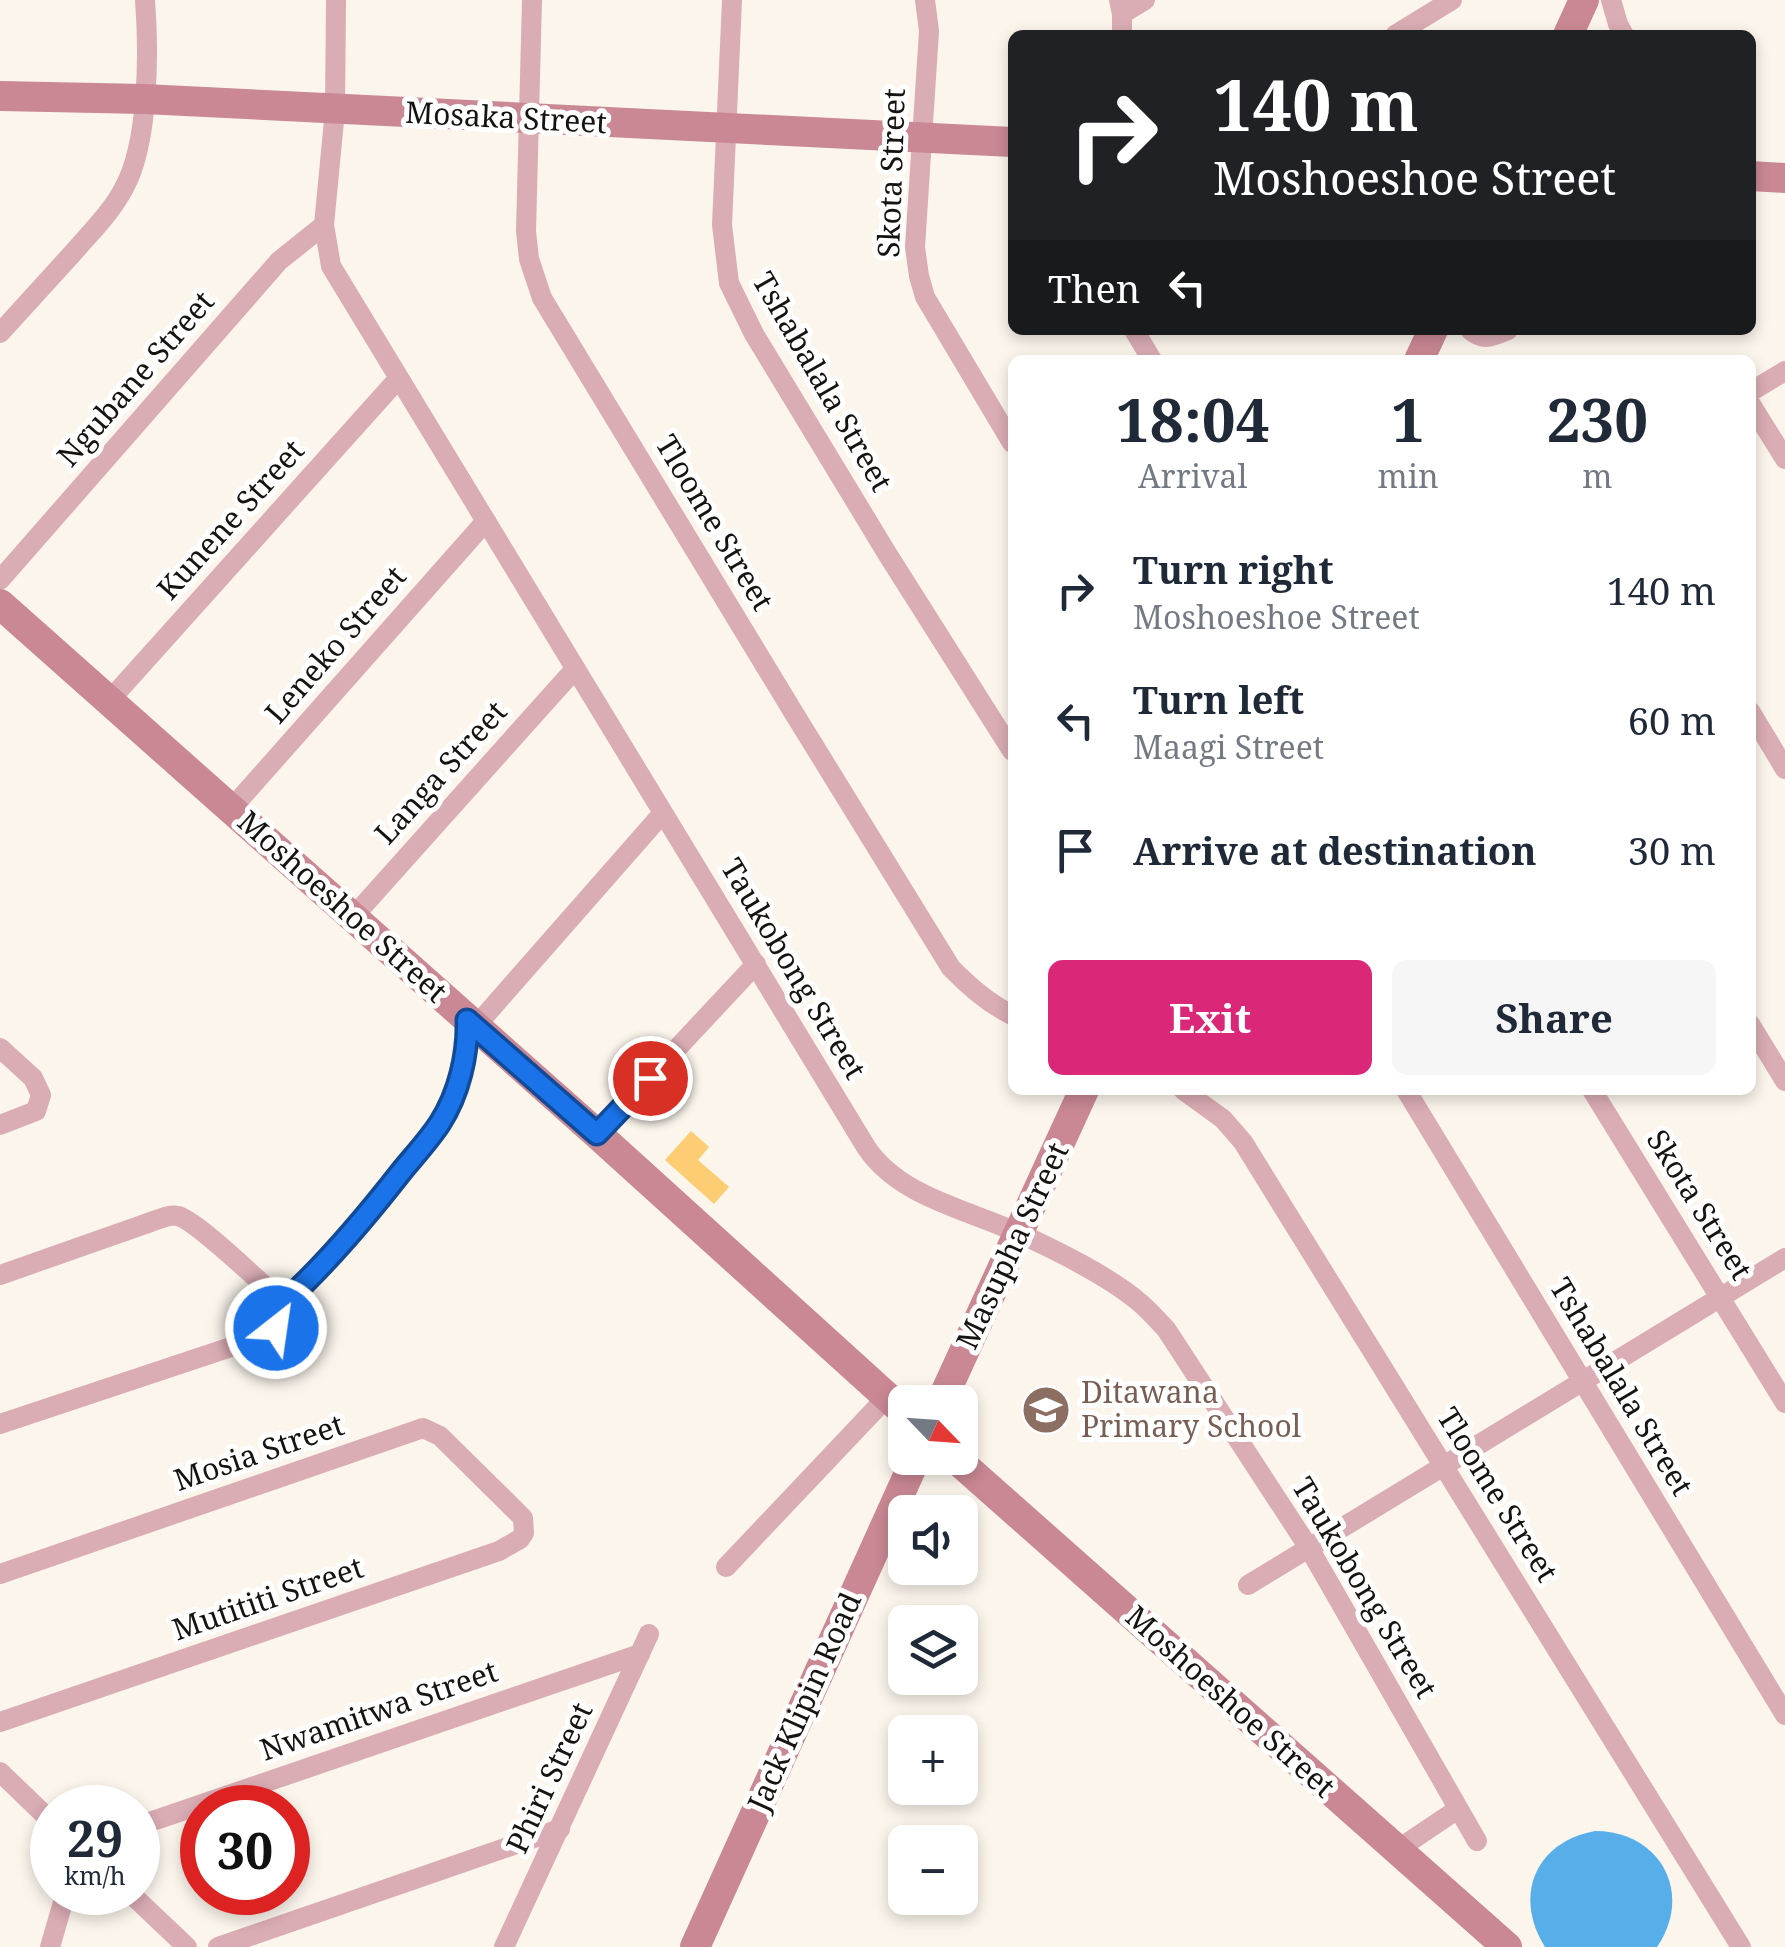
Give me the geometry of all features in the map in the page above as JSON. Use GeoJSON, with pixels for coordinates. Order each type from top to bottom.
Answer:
{"type":"FeatureCollection","features":[{"type":"Feature","properties":{"kind":"street"},"geometry":{"type":"LineString","coordinates":[[0,334],[123,192],[137,155],[144,99],[144,0]]}},
{"type":"Feature","properties":{"kind":"street","name":"Taukobong Street"},"geometry":{"type":"LineString","coordinates":[[336,0],[335,110],[324,225],[336,278],[866,1148],[884,1170],[913,1189],[1019,1233],[1111,1282],[1139,1302],[1166,1330],[1309,1548],[1478,1841]]}},
{"type":"Feature","properties":{"kind":"street","name":"Tloome Street"},"geometry":{"type":"LineString","coordinates":[[532,0],[526,231],[529,259],[542,298],[951,968],[974,991],[1008,1012]]}},
{"type":"Feature","properties":{"kind":"street","name":"Tshabalala Street"},"geometry":{"type":"LineString","coordinates":[[732,0],[722,243],[729,283],[754,334],[1008,745]]}},
{"type":"Feature","properties":{"kind":"street","name":"Skota Street"},"geometry":{"type":"LineString","coordinates":[[925,0],[928,31],[916,247],[919,276],[934,313],[1008,436]]}},
{"type":"Feature","properties":{"kind":"street"},"geometry":{"type":"LineString","coordinates":[[1121,16],[1145,0]]}},
{"type":"Feature","properties":{"kind":"street"},"geometry":{"type":"LineString","coordinates":[[1403,30],[1452,0]]}},
{"type":"Feature","properties":{"kind":"street"},"geometry":{"type":"LineString","coordinates":[[1570,30],[1584,0]]}},
{"type":"Feature","properties":{"kind":"street"},"geometry":{"type":"LineString","coordinates":[[1611,0],[1621,30]]}},
{"type":"Feature","properties":{"kind":"street","name":"Mosaka Street"},"geometry":{"type":"LineString","coordinates":[[0,96],[144,99],[1008,142]]}},
{"type":"Feature","properties":{"kind":"street"},"geometry":{"type":"LineString","coordinates":[[1756,176],[1785,178]]}},
{"type":"Feature","properties":{"kind":"street","name":"Ngubane Street"},"geometry":{"type":"LineString","coordinates":[[0,580],[279,260],[324,225]]}},
{"type":"Feature","properties":{"kind":"street"},"geometry":{"type":"LineString","coordinates":[[1756,389],[1785,372]]}},
{"type":"Feature","properties":{"kind":"street","name":"Kunene Street"},"geometry":{"type":"LineString","coordinates":[[109,702],[398,378]]}},
{"type":"Feature","properties":{"kind":"street"},"geometry":{"type":"LineString","coordinates":[[1756,412],[1785,459]]}},
{"type":"Feature","properties":{"kind":"street","name":"Leneko Street"},"geometry":{"type":"LineString","coordinates":[[232,808],[486,522]]}},
{"type":"Feature","properties":{"kind":"street","name":"Moshoeshoe Street"},"geometry":{"type":"LineString","coordinates":[[0,604],[888,1398]]}},
{"type":"Feature","properties":{"kind":"street","name":"Langa Street"},"geometry":{"type":"LineString","coordinates":[[352,918],[575,669]]}},
{"type":"Feature","properties":{"kind":"street"},"geometry":{"type":"LineString","coordinates":[[1756,721],[1785,769]]}},
{"type":"Feature","properties":{"kind":"street"},"geometry":{"type":"LineString","coordinates":[[282,1304],[312,1278],[440,1124],[464,1065],[471,1023],[662,814]]}},
{"type":"Feature","properties":{"kind":"street"},"geometry":{"type":"LineString","coordinates":[[597,1134],[756,964]]}},
{"type":"Feature","properties":{"kind":"street"},"geometry":{"type":"LineString","coordinates":[[1756,1034],[1785,1081]]}},
{"type":"Feature","properties":{"kind":"street"},"geometry":{"type":"LineString","coordinates":[[0,1048],[34,1078],[41,1094],[36,1111],[8,1122]]}},
{"type":"Feature","properties":{"kind":"street","name":"Masupha Street"},"geometry":{"type":"LineString","coordinates":[[949,1385],[1082,1095]]}},
{"type":"Feature","properties":{"kind":"street","name":"Tloome Street"},"geometry":{"type":"LineString","coordinates":[[1190,1095],[1222,1119],[1243,1142],[1741,1947]]}},
{"type":"Feature","properties":{"kind":"street","name":"Tshabalala Street"},"geometry":{"type":"LineString","coordinates":[[1409,1095],[1785,1715]]}},
{"type":"Feature","properties":{"kind":"street","name":"Skota Street"},"geometry":{"type":"LineString","coordinates":[[1595,1095],[1785,1403]]}},
{"type":"Feature","properties":{"kind":"street"},"geometry":{"type":"LineString","coordinates":[[0,1275],[176,1216],[196,1226],[282,1304],[276,1328],[258,1338],[0,1424]]}},
{"type":"Feature","properties":{"kind":"street"},"geometry":{"type":"LineString","coordinates":[[1248,1585],[1785,1258]]}},
{"type":"Feature","properties":{"kind":"street"},"geometry":{"type":"LineString","coordinates":[[726,1567],[888,1413]]}},
{"type":"Feature","properties":{"kind":"street","name":"Mosia Street"},"geometry":{"type":"LineString","coordinates":[[0,1574],[423,1428],[440,1436],[514,1508]]}},
{"type":"Feature","properties":{"kind":"street","name":"Jack Klipin Road"},"geometry":{"type":"LineString","coordinates":[[695,1947],[908,1475]]}},
{"type":"Feature","properties":{"kind":"street","name":"Moshoeshoe Street"},"geometry":{"type":"LineString","coordinates":[[973,1475],[1506,1947]]}},
{"type":"Feature","properties":{"kind":"street","name":"Mutititi Street"},"geometry":{"type":"LineString","coordinates":[[0,1722],[498,1551],[524,1533],[523,1518],[514,1508]]}},
{"type":"Feature","properties":{"kind":"street","name":"Phiri Street"},"geometry":{"type":"LineString","coordinates":[[504,1947],[649,1634]]}},
{"type":"Feature","properties":{"kind":"street","name":"Nwamitwa Street"},"geometry":{"type":"LineString","coordinates":[[160,1818],[640,1654]]}},
{"type":"Feature","properties":{"kind":"street"},"geometry":{"type":"LineString","coordinates":[[0,1772],[30,1801]]}},
{"type":"Feature","properties":{"kind":"street"},"geometry":{"type":"LineString","coordinates":[[1397,1850],[1458,1809]]}},
{"type":"Feature","properties":{"kind":"street"},"geometry":{"type":"LineString","coordinates":[[218,1947],[560,1829]]}},
{"type":"Feature","properties":{"kind":"street"},"geometry":{"type":"LineString","coordinates":[[50,1947],[59,1915]]}},
{"type":"Feature","properties":{"kind":"street"},"geometry":{"type":"LineString","coordinates":[[153,1915],[187,1947]]}},
{"type":"Feature","properties":{"kind":"water"},"geometry":{"type":"Polygon","coordinates":[[[1595,1831],[1637,1842],[1653,1853],[1664,1869],[1671,1887],[1672,1906],[1668,1927],[1657,1947],[1545,1947],[1531,1909],[1536,1874],[1557,1847],[1595,1831]]]}},
{"type":"Feature","properties":{"kind":"building"},"geometry":{"type":"Polygon","coordinates":[[[691,1131],[709,1147],[698,1160],[729,1187],[714,1204],[665,1160],[691,1131]]]}},
{"type":"Feature","properties":{"kind":"place","name":"Ditawana Primary School"},"geometry":{"type":"Point","coordinates":[1046,1410]}},
{"type":"Feature","properties":{"kind":"route"},"geometry":{"type":"LineString","coordinates":[[276,1328],[282,1304],[312,1278],[440,1124],[464,1065],[467,1020],[597,1134],[650,1078]]}}]}
